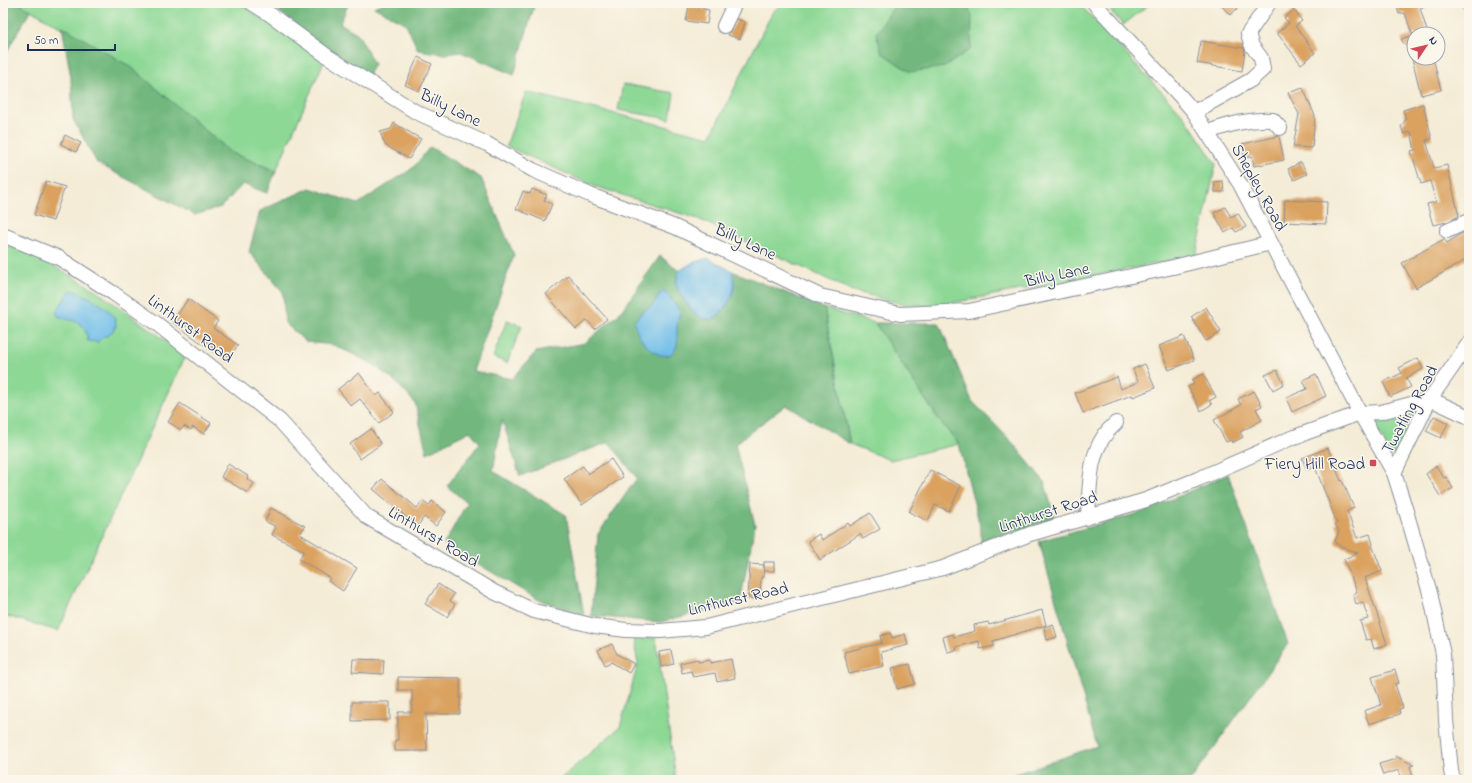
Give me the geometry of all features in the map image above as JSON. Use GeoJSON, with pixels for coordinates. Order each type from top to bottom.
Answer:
{"type":"FeatureCollection","features":[{"type":"Feature","properties":{"kind":"street","name":"Billy Lane"},"geometry":{"type":"LineString","coordinates":[[252,3],[327,56],[416,112],[487,144],[533,170],[590,195],[675,227],[820,296],[900,314],[969,311],[1173,267],[1271,243]]}},
{"type":"Feature","properties":{"kind":"street"},"geometry":{"type":"LineString","coordinates":[[724,26],[735,3]]}},
{"type":"Feature","properties":{"kind":"street","name":"Shepley Road"},"geometry":{"type":"LineString","coordinates":[[1094,3],[1194,112],[1207,132],[1240,184],[1360,413]]}},
{"type":"Feature","properties":{"kind":"street"},"geometry":{"type":"LineString","coordinates":[[1194,112],[1251,80],[1263,68],[1261,58],[1252,46],[1248,34],[1269,3]]}},
{"type":"Feature","properties":{"kind":"street"},"geometry":{"type":"LineString","coordinates":[[1207,132],[1238,122],[1265,119],[1273,120],[1280,128]]}},
{"type":"Feature","properties":{"kind":"street"},"geometry":{"type":"LineString","coordinates":[[1447,232],[1469,221]]}},
{"type":"Feature","properties":{"kind":"street","name":"Linthurst Road"},"geometry":{"type":"LineString","coordinates":[[3,235],[59,258],[114,293],[158,324],[280,421],[367,517],[494,592],[534,611],[594,626],[626,630],[660,631],[706,627],[943,568],[1030,534],[1159,494],[1198,479],[1289,439],[1360,413],[1382,412],[1430,399]]}},
{"type":"Feature","properties":{"kind":"street","name":"Twatling Road"},"geometry":{"type":"LineString","coordinates":[[1394,473],[1430,399],[1469,343]]}},
{"type":"Feature","properties":{"kind":"street"},"geometry":{"type":"LineString","coordinates":[[1430,399],[1469,416]]}},
{"type":"Feature","properties":{"kind":"street"},"geometry":{"type":"LineString","coordinates":[[1360,413],[1394,473],[1430,593],[1443,654],[1446,720],[1453,780]]}},
{"type":"Feature","properties":{"kind":"street"},"geometry":{"type":"LineString","coordinates":[[1088,516],[1091,469],[1095,455],[1103,437],[1116,423]]}},
{"type":"Feature","properties":{"kind":"green space"},"geometry":{"type":"Polygon","coordinates":[[[3,3],[18,3],[31,10],[3,60],[3,3]]]}},
{"type":"Feature","properties":{"kind":"green space"},"geometry":{"type":"Polygon","coordinates":[[[18,3],[238,3],[325,59],[276,171],[232,153],[131,67],[18,3]]]}},
{"type":"Feature","properties":{"kind":"green space"},"geometry":{"type":"Polygon","coordinates":[[[269,3],[349,3],[340,23],[358,34],[374,64],[368,75],[328,51],[269,3]]]}},
{"type":"Feature","properties":{"kind":"green space"},"geometry":{"type":"Polygon","coordinates":[[[384,3],[535,3],[514,75],[461,52],[445,54],[418,50],[406,24],[374,7],[384,3]]]}},
{"type":"Feature","properties":{"kind":"green space"},"geometry":{"type":"Polygon","coordinates":[[[784,3],[1077,3],[1184,116],[1216,164],[1196,256],[936,306],[902,304],[853,291],[698,219],[594,186],[506,146],[526,92],[710,137],[773,11],[784,3]]]}},
{"type":"Feature","properties":{"kind":"green space"},"geometry":{"type":"Polygon","coordinates":[[[896,3],[964,3],[972,15],[971,49],[944,67],[910,72],[882,53],[876,34],[896,3]]]}},
{"type":"Feature","properties":{"kind":"green space"},"geometry":{"type":"Polygon","coordinates":[[[1104,3],[1151,3],[1123,25],[1104,3]]]}},
{"type":"Feature","properties":{"kind":"green space"},"geometry":{"type":"Polygon","coordinates":[[[62,26],[131,67],[232,153],[276,171],[267,193],[243,184],[221,207],[195,215],[97,163],[73,119],[71,78],[62,26]]]}},
{"type":"Feature","properties":{"kind":"green space"},"geometry":{"type":"Polygon","coordinates":[[[623,84],[674,93],[670,119],[618,110],[623,84]]]}},
{"type":"Feature","properties":{"kind":"green space"},"geometry":{"type":"Polygon","coordinates":[[[430,147],[481,178],[514,255],[473,371],[512,379],[536,352],[585,343],[619,314],[660,256],[679,271],[676,284],[686,302],[694,311],[705,318],[712,320],[720,313],[729,301],[734,285],[732,271],[824,308],[850,444],[786,405],[735,444],[755,525],[740,602],[660,622],[591,616],[598,534],[637,478],[609,442],[520,476],[502,419],[493,471],[566,515],[584,615],[539,600],[444,544],[467,503],[447,486],[480,443],[470,431],[427,453],[415,403],[396,382],[371,363],[334,345],[306,342],[285,323],[283,292],[249,252],[260,211],[310,188],[358,204],[413,168],[430,147]]]}},
{"type":"Feature","properties":{"kind":"green space"},"geometry":{"type":"Polygon","coordinates":[[[3,243],[36,256],[94,289],[186,355],[58,631],[3,615],[3,243]]]}},
{"type":"Feature","properties":{"kind":"green space"},"geometry":{"type":"Polygon","coordinates":[[[824,308],[875,323],[939,420],[959,444],[890,460],[850,444],[824,308]]]}},
{"type":"Feature","properties":{"kind":"green space"},"geometry":{"type":"Polygon","coordinates":[[[507,320],[522,326],[507,363],[493,357],[507,320]]]}},
{"type":"Feature","properties":{"kind":"green space"},"geometry":{"type":"Polygon","coordinates":[[[875,323],[939,323],[972,401],[1011,441],[1044,481],[1055,518],[981,543],[981,530],[959,444],[939,420],[875,323]]]}},
{"type":"Feature","properties":{"kind":"green space"},"geometry":{"type":"Polygon","coordinates":[[[1414,410],[1415,414],[1395,454],[1391,455],[1372,420],[1375,418],[1414,410]]]}},
{"type":"Feature","properties":{"kind":"green space"},"geometry":{"type":"Polygon","coordinates":[[[1228,474],[1288,644],[1191,780],[998,780],[1097,746],[1039,541],[1143,512],[1228,474]]]}},
{"type":"Feature","properties":{"kind":"green space"},"geometry":{"type":"Polygon","coordinates":[[[633,636],[656,638],[676,780],[559,780],[620,727],[638,664],[633,636]]]}},
{"type":"Feature","properties":{"kind":"water"},"geometry":{"type":"Polygon","coordinates":[[[708,258],[732,271],[734,279],[733,292],[729,301],[723,310],[712,320],[701,318],[691,310],[676,284],[679,271],[692,263],[708,258]]]}},
{"type":"Feature","properties":{"kind":"water"},"geometry":{"type":"Polygon","coordinates":[[[73,290],[99,303],[111,313],[116,326],[108,336],[104,336],[98,342],[88,341],[84,328],[78,322],[58,316],[56,312],[70,291],[73,290]]]}},
{"type":"Feature","properties":{"kind":"water"},"geometry":{"type":"Polygon","coordinates":[[[665,291],[680,311],[677,327],[676,349],[665,356],[660,355],[650,349],[645,344],[639,336],[634,322],[641,313],[653,305],[661,292],[665,291]]]}},
{"type":"Feature","properties":{"kind":"building"},"geometry":{"type":"Polygon","coordinates":[[[1219,3],[1244,3],[1230,15],[1219,3]]]}},
{"type":"Feature","properties":{"kind":"building"},"geometry":{"type":"Polygon","coordinates":[[[1396,3],[1429,3],[1429,6],[1420,8],[1426,26],[1409,26],[1405,13],[1399,14],[1396,3]]]}},
{"type":"Feature","properties":{"kind":"building"},"geometry":{"type":"Polygon","coordinates":[[[689,6],[709,10],[707,24],[686,21],[689,6]]]}},
{"type":"Feature","properties":{"kind":"building"},"geometry":{"type":"Polygon","coordinates":[[[1294,10],[1302,21],[1295,26],[1315,53],[1301,64],[1277,33],[1289,23],[1284,18],[1294,10]]]}},
{"type":"Feature","properties":{"kind":"building"},"geometry":{"type":"Polygon","coordinates":[[[737,19],[745,22],[740,39],[728,35],[737,19]]]}},
{"type":"Feature","properties":{"kind":"building"},"geometry":{"type":"Polygon","coordinates":[[[1406,37],[1406,46],[1404,44],[1401,39],[1406,37]]]}},
{"type":"Feature","properties":{"kind":"building"},"geometry":{"type":"Polygon","coordinates":[[[1201,41],[1244,48],[1245,51],[1242,71],[1197,63],[1201,41]]]}},
{"type":"Feature","properties":{"kind":"building"},"geometry":{"type":"Polygon","coordinates":[[[418,57],[432,64],[419,91],[405,85],[418,57]]]}},
{"type":"Feature","properties":{"kind":"building"},"geometry":{"type":"Polygon","coordinates":[[[1414,66],[1435,66],[1441,90],[1421,95],[1414,66]]]}},
{"type":"Feature","properties":{"kind":"building"},"geometry":{"type":"Polygon","coordinates":[[[1303,88],[1315,116],[1312,148],[1293,147],[1299,114],[1288,93],[1303,88]]]}},
{"type":"Feature","properties":{"kind":"building"},"geometry":{"type":"Polygon","coordinates":[[[1423,104],[1432,139],[1426,140],[1434,168],[1447,165],[1459,216],[1447,222],[1433,225],[1427,204],[1436,202],[1430,181],[1421,184],[1411,151],[1415,150],[1411,132],[1404,134],[1401,127],[1406,119],[1403,110],[1423,104]]]}},
{"type":"Feature","properties":{"kind":"building"},"geometry":{"type":"Polygon","coordinates":[[[394,123],[421,139],[409,159],[385,145],[380,132],[391,129],[394,123]]]}},
{"type":"Feature","properties":{"kind":"building"},"geometry":{"type":"Polygon","coordinates":[[[65,135],[81,143],[76,152],[61,144],[65,135]]]}},
{"type":"Feature","properties":{"kind":"building"},"geometry":{"type":"Polygon","coordinates":[[[1279,136],[1284,160],[1254,166],[1252,156],[1244,158],[1242,144],[1279,136]]]}},
{"type":"Feature","properties":{"kind":"building"},"geometry":{"type":"Polygon","coordinates":[[[1301,162],[1307,174],[1294,180],[1288,169],[1301,162]]]}},
{"type":"Feature","properties":{"kind":"building"},"geometry":{"type":"Polygon","coordinates":[[[46,181],[65,187],[53,221],[34,215],[46,181]]]}},
{"type":"Feature","properties":{"kind":"building"},"geometry":{"type":"Polygon","coordinates":[[[1223,181],[1224,192],[1215,192],[1214,182],[1223,181]]]}},
{"type":"Feature","properties":{"kind":"building"},"geometry":{"type":"Polygon","coordinates":[[[532,189],[547,195],[544,200],[552,204],[545,221],[516,209],[523,191],[530,194],[532,189]]]}},
{"type":"Feature","properties":{"kind":"building"},"geometry":{"type":"Polygon","coordinates":[[[1285,200],[1327,202],[1326,224],[1284,222],[1285,200]]]}},
{"type":"Feature","properties":{"kind":"building"},"geometry":{"type":"Polygon","coordinates":[[[1225,207],[1231,217],[1238,213],[1246,227],[1236,232],[1233,228],[1225,233],[1214,213],[1225,207]]]}},
{"type":"Feature","properties":{"kind":"building"},"geometry":{"type":"Polygon","coordinates":[[[1469,230],[1469,258],[1416,288],[1402,263],[1444,239],[1447,243],[1469,230]]]}},
{"type":"Feature","properties":{"kind":"building"},"geometry":{"type":"Polygon","coordinates":[[[568,275],[607,319],[595,329],[587,320],[576,329],[546,294],[568,275]]]}},
{"type":"Feature","properties":{"kind":"building"},"geometry":{"type":"Polygon","coordinates":[[[188,299],[218,321],[213,328],[238,345],[227,361],[172,322],[188,299]]]}},
{"type":"Feature","properties":{"kind":"building"},"geometry":{"type":"Polygon","coordinates":[[[1206,307],[1221,332],[1206,341],[1191,317],[1206,307]]]}},
{"type":"Feature","properties":{"kind":"building"},"geometry":{"type":"Polygon","coordinates":[[[1184,336],[1194,360],[1169,370],[1159,346],[1184,336]]]}},
{"type":"Feature","properties":{"kind":"building"},"geometry":{"type":"Polygon","coordinates":[[[1418,358],[1423,369],[1406,378],[1411,387],[1390,397],[1383,382],[1402,373],[1399,368],[1418,358]]]}},
{"type":"Feature","properties":{"kind":"building"},"geometry":{"type":"Polygon","coordinates":[[[1145,364],[1155,388],[1133,397],[1132,395],[1083,413],[1075,393],[1117,377],[1121,389],[1138,382],[1133,369],[1145,364]]]}},
{"type":"Feature","properties":{"kind":"building"},"geometry":{"type":"Polygon","coordinates":[[[1277,370],[1284,384],[1273,390],[1265,375],[1277,370]]]}},
{"type":"Feature","properties":{"kind":"building"},"geometry":{"type":"Polygon","coordinates":[[[359,373],[376,396],[380,393],[394,412],[379,423],[360,399],[351,406],[338,389],[359,373]]]}},
{"type":"Feature","properties":{"kind":"building"},"geometry":{"type":"Polygon","coordinates":[[[1203,374],[1216,397],[1209,401],[1212,404],[1201,411],[1188,387],[1194,384],[1192,380],[1203,374]]]}},
{"type":"Feature","properties":{"kind":"building"},"geometry":{"type":"Polygon","coordinates":[[[1316,374],[1326,396],[1292,412],[1286,398],[1307,389],[1303,380],[1316,374]]]}},
{"type":"Feature","properties":{"kind":"building"},"geometry":{"type":"Polygon","coordinates":[[[1254,391],[1262,406],[1256,409],[1262,420],[1240,432],[1243,437],[1232,443],[1231,440],[1226,442],[1214,420],[1241,405],[1238,399],[1254,391]]]}},
{"type":"Feature","properties":{"kind":"building"},"geometry":{"type":"Polygon","coordinates":[[[180,403],[211,423],[204,434],[193,427],[191,430],[184,426],[181,430],[168,422],[180,403]]]}},
{"type":"Feature","properties":{"kind":"building"},"geometry":{"type":"Polygon","coordinates":[[[1434,416],[1448,423],[1441,438],[1426,431],[1434,416]]]}},
{"type":"Feature","properties":{"kind":"building"},"geometry":{"type":"Polygon","coordinates":[[[371,429],[381,444],[360,459],[350,444],[371,429]]]}},
{"type":"Feature","properties":{"kind":"building"},"geometry":{"type":"Polygon","coordinates":[[[1328,448],[1354,508],[1347,511],[1357,538],[1370,534],[1372,545],[1382,571],[1365,578],[1387,644],[1374,649],[1371,639],[1366,640],[1360,621],[1368,619],[1363,602],[1356,604],[1353,594],[1357,592],[1344,559],[1358,553],[1336,544],[1335,541],[1339,531],[1335,524],[1337,523],[1315,467],[1307,470],[1302,458],[1328,448]]]}},
{"type":"Feature","properties":{"kind":"building"},"geometry":{"type":"Polygon","coordinates":[[[611,459],[623,477],[582,505],[564,479],[583,466],[588,474],[611,459]]]}},
{"type":"Feature","properties":{"kind":"building"},"geometry":{"type":"Polygon","coordinates":[[[228,464],[248,476],[247,479],[254,483],[248,493],[221,477],[228,464]]]}},
{"type":"Feature","properties":{"kind":"building"},"geometry":{"type":"Polygon","coordinates":[[[1436,466],[1453,488],[1440,496],[1426,474],[1436,466]]]}},
{"type":"Feature","properties":{"kind":"building"},"geometry":{"type":"Polygon","coordinates":[[[930,470],[961,486],[949,511],[935,505],[928,521],[909,512],[930,470]]]}},
{"type":"Feature","properties":{"kind":"building"},"geometry":{"type":"Polygon","coordinates":[[[382,479],[417,508],[422,501],[429,506],[432,501],[446,512],[436,526],[424,517],[417,527],[373,489],[382,479]]]}},
{"type":"Feature","properties":{"kind":"building"},"geometry":{"type":"Polygon","coordinates":[[[271,508],[305,526],[300,534],[357,568],[343,591],[328,581],[330,578],[299,559],[304,551],[272,535],[276,527],[265,521],[271,508]]]}},
{"type":"Feature","properties":{"kind":"building"},"geometry":{"type":"Polygon","coordinates":[[[870,513],[880,529],[863,539],[860,534],[820,560],[808,541],[819,534],[822,540],[848,523],[850,526],[870,513]]]}},
{"type":"Feature","properties":{"kind":"building"},"geometry":{"type":"Polygon","coordinates":[[[764,562],[774,562],[774,571],[764,571],[764,562]]]}},
{"type":"Feature","properties":{"kind":"building"},"geometry":{"type":"Polygon","coordinates":[[[750,564],[764,565],[763,577],[761,577],[760,599],[748,598],[750,564]]]}},
{"type":"Feature","properties":{"kind":"building"},"geometry":{"type":"Polygon","coordinates":[[[438,584],[454,594],[450,601],[455,604],[447,617],[425,604],[438,584]]]}},
{"type":"Feature","properties":{"kind":"building"},"geometry":{"type":"Polygon","coordinates":[[[1042,610],[1046,625],[993,641],[994,646],[980,649],[979,641],[956,647],[957,650],[947,652],[943,637],[953,634],[954,637],[975,631],[974,625],[988,622],[989,625],[1042,610]]]}},
{"type":"Feature","properties":{"kind":"building"},"geometry":{"type":"Polygon","coordinates":[[[1053,624],[1057,637],[1047,640],[1044,627],[1053,624]]]}},
{"type":"Feature","properties":{"kind":"building"},"geometry":{"type":"Polygon","coordinates":[[[890,633],[892,638],[905,634],[908,645],[881,652],[884,666],[849,674],[844,652],[882,643],[880,636],[890,633]]]}},
{"type":"Feature","properties":{"kind":"building"},"geometry":{"type":"Polygon","coordinates":[[[612,644],[617,654],[634,664],[629,673],[611,662],[605,665],[598,650],[612,644]]]}},
{"type":"Feature","properties":{"kind":"building"},"geometry":{"type":"Polygon","coordinates":[[[671,650],[674,664],[661,667],[659,652],[671,650]]]}},
{"type":"Feature","properties":{"kind":"building"},"geometry":{"type":"Polygon","coordinates":[[[353,659],[384,660],[383,674],[352,672],[353,659]]]}},
{"type":"Feature","properties":{"kind":"building"},"geometry":{"type":"Polygon","coordinates":[[[698,659],[698,662],[710,660],[710,663],[731,659],[735,678],[717,682],[715,673],[693,677],[691,671],[682,673],[680,663],[698,659]]]}},
{"type":"Feature","properties":{"kind":"building"},"geometry":{"type":"Polygon","coordinates":[[[910,664],[915,684],[897,689],[892,668],[910,664]]]}},
{"type":"Feature","properties":{"kind":"building"},"geometry":{"type":"Polygon","coordinates":[[[1395,670],[1399,683],[1395,684],[1403,708],[1399,709],[1400,714],[1369,724],[1364,711],[1381,705],[1372,677],[1395,670]]]}},
{"type":"Feature","properties":{"kind":"building"},"geometry":{"type":"Polygon","coordinates":[[[398,677],[460,678],[460,714],[426,714],[427,751],[395,751],[395,740],[398,740],[398,712],[412,712],[412,690],[398,690],[398,677]]]}},
{"type":"Feature","properties":{"kind":"building"},"geometry":{"type":"Polygon","coordinates":[[[352,702],[390,702],[390,720],[352,721],[352,702]]]}},
{"type":"Feature","properties":{"kind":"building"},"geometry":{"type":"Polygon","coordinates":[[[1395,756],[1414,765],[1410,766],[1414,780],[1402,780],[1399,770],[1383,775],[1379,764],[1396,759],[1395,756]]]}},
{"type":"Feature","properties":{"kind":"place","name":"Fiery Hill Road"},"geometry":{"type":"Point","coordinates":[1373,463]}}]}
